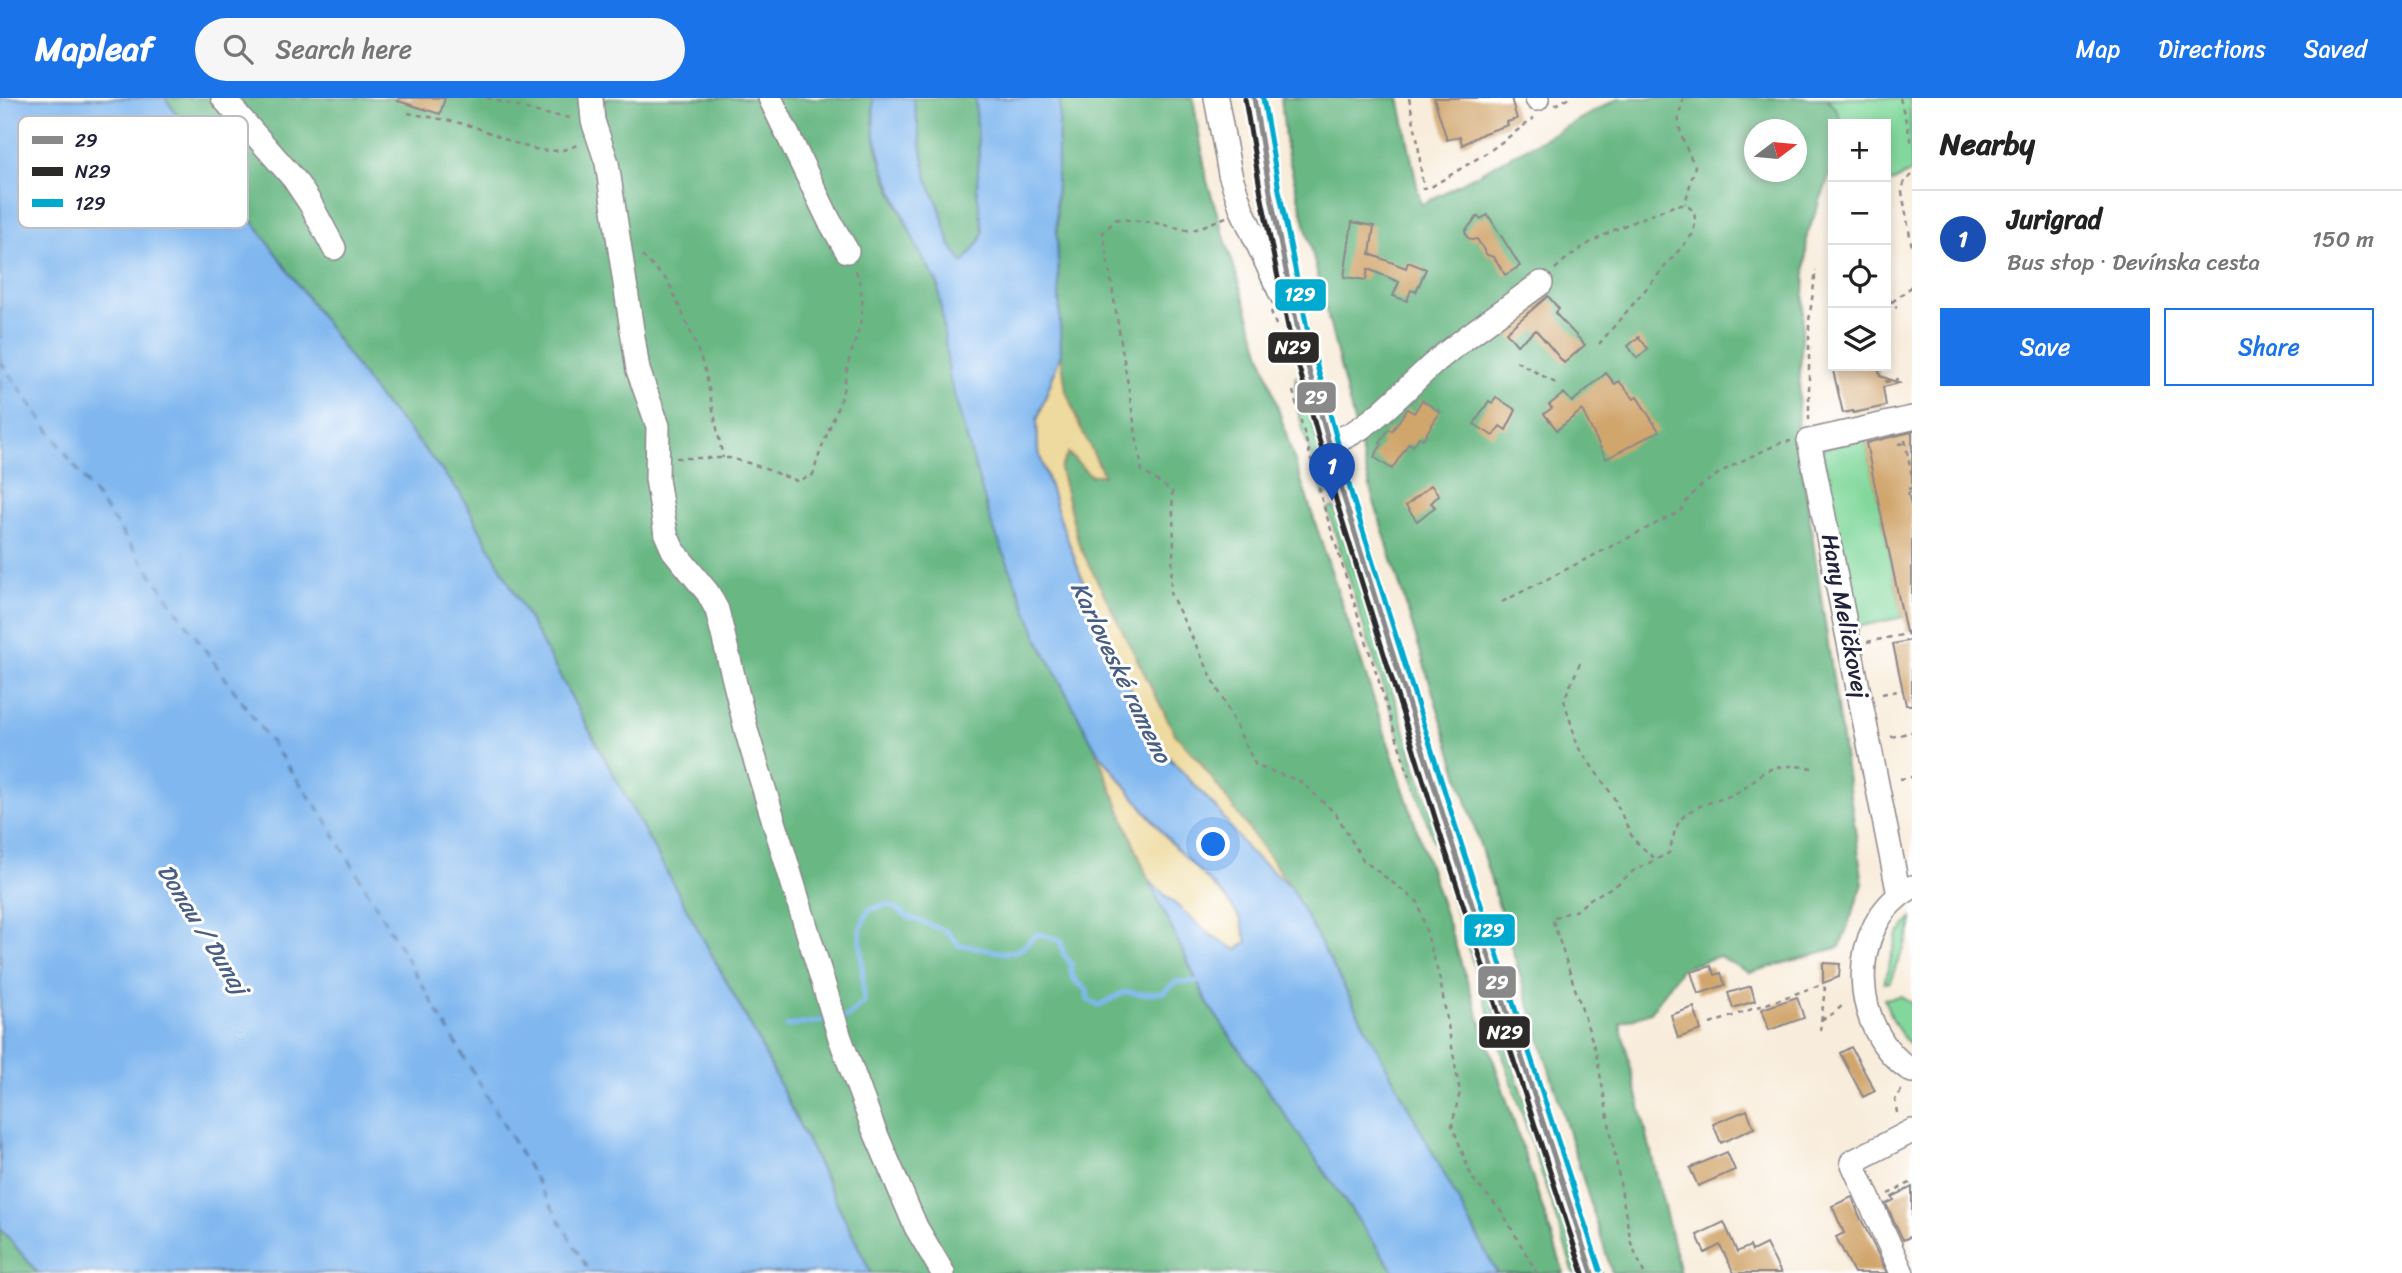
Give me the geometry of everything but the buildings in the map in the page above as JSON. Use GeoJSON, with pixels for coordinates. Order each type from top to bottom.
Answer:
{"type":"FeatureCollection","features":[{"type":"Feature","properties":{"kind":"street"},"geometry":{"type":"LineString","coordinates":[[223,98],[239,116]]}},
{"type":"Feature","properties":{"kind":"street"},"geometry":{"type":"LineString","coordinates":[[771,98],[835,233],[847,251]]}},
{"type":"Feature","properties":{"kind":"street"},"geometry":{"type":"LineString","coordinates":[[1254,98],[1298,330],[1329,443],[1451,840],[1592,1273]]}},
{"type":"Feature","properties":{"kind":"street"},"geometry":{"type":"LineString","coordinates":[[1258,127],[1264,98]]}},
{"type":"Feature","properties":{"kind":"street"},"geometry":{"type":"LineString","coordinates":[[593,117],[607,163],[638,370],[658,426],[657,479],[666,534],[673,550],[708,593],[716,610],[747,733],[828,1003],[873,1127],[916,1227],[943,1273]]}},
{"type":"Feature","properties":{"kind":"street"},"geometry":{"type":"LineString","coordinates":[[1258,127],[1219,117],[1230,174],[1242,210],[1298,330]]}},
{"type":"Feature","properties":{"kind":"street"},"geometry":{"type":"LineString","coordinates":[[248,127],[294,179],[334,248]]}},
{"type":"Feature","properties":{"kind":"street"},"geometry":{"type":"LineString","coordinates":[[1329,443],[1342,440],[1390,405],[1444,354],[1541,283]]}},
{"type":"Feature","properties":{"kind":"street"},"geometry":{"type":"LineString","coordinates":[[1810,440],[1908,427]]}},
{"type":"Feature","properties":{"kind":"street","name":"Hany Meličkovej"},"geometry":{"type":"LineString","coordinates":[[1810,440],[1851,645],[1906,891],[1884,913],[1873,930],[1866,951],[1863,984],[1869,1014],[1883,1043],[1907,1080]]}},
{"type":"Feature","properties":{"kind":"street"},"geometry":{"type":"LineString","coordinates":[[1902,1273],[1852,1162],[1905,1122]]}},
{"type":"Feature","properties":{"kind":"path"},"geometry":{"type":"LineString","coordinates":[[487,98],[544,114],[593,117]]}},
{"type":"Feature","properties":{"kind":"path"},"geometry":{"type":"LineString","coordinates":[[1409,98],[1423,188],[1432,187],[1491,150],[1540,105],[1569,98]]}},
{"type":"Feature","properties":{"kind":"path"},"geometry":{"type":"LineString","coordinates":[[1683,98],[1679,115],[1684,144],[1696,166],[1685,204]]}},
{"type":"Feature","properties":{"kind":"path"},"geometry":{"type":"LineString","coordinates":[[1900,98],[1912,144]]}},
{"type":"Feature","properties":{"kind":"path"},"geometry":{"type":"LineString","coordinates":[[408,113],[469,125],[530,148],[552,152],[567,150],[593,117]]}},
{"type":"Feature","properties":{"kind":"path"},"geometry":{"type":"LineString","coordinates":[[1912,175],[1904,182],[1902,192],[1912,247]]}},
{"type":"Feature","properties":{"kind":"path"},"geometry":{"type":"LineString","coordinates":[[1541,283],[1569,256],[1589,242],[1676,205],[1685,204],[1691,208],[1696,217],[1692,235],[1599,344]]}},
{"type":"Feature","properties":{"kind":"path"},"geometry":{"type":"LineString","coordinates":[[1232,214],[1192,231],[1151,222],[1117,219],[1103,232],[1142,471],[1172,491],[1174,541],[1170,593],[1256,766],[1300,781],[1336,814],[1363,860],[1418,902],[1440,980],[1460,1092],[1452,1125],[1472,1178],[1503,1212],[1537,1273]]}},
{"type":"Feature","properties":{"kind":"path"},"geometry":{"type":"LineString","coordinates":[[1908,218],[1912,224]]}},
{"type":"Feature","properties":{"kind":"path"},"geometry":{"type":"LineString","coordinates":[[657,451],[679,459],[723,458],[752,464],[797,481],[813,475],[822,442],[842,395],[845,376],[861,328],[863,305],[860,284],[847,251]]}},
{"type":"Feature","properties":{"kind":"path"},"geometry":{"type":"LineString","coordinates":[[638,252],[668,281],[692,335],[705,370],[723,458]]}},
{"type":"Feature","properties":{"kind":"path"},"geometry":{"type":"LineString","coordinates":[[1502,602],[1681,511],[1688,497],[1712,478],[1782,442],[1810,440],[1809,321],[1816,270]]}},
{"type":"Feature","properties":{"kind":"path"},"geometry":{"type":"LineString","coordinates":[[1897,308],[1892,303],[1910,288],[1912,280]]}},
{"type":"Feature","properties":{"kind":"path"},"geometry":{"type":"LineString","coordinates":[[1516,361],[1559,385]]}},
{"type":"Feature","properties":{"kind":"path"},"geometry":{"type":"LineString","coordinates":[[1885,382],[1898,379]]}},
{"type":"Feature","properties":{"kind":"path"},"geometry":{"type":"LineString","coordinates":[[1908,427],[1905,443],[1912,477]]}},
{"type":"Feature","properties":{"kind":"path"},"geometry":{"type":"LineString","coordinates":[[1898,444],[1905,443]]}},
{"type":"Feature","properties":{"kind":"path"},"geometry":{"type":"LineString","coordinates":[[1903,467],[1910,466]]}},
{"type":"Feature","properties":{"kind":"path"},"geometry":{"type":"LineString","coordinates":[[1851,645],[1911,633],[1910,640]]}},
{"type":"Feature","properties":{"kind":"path"},"geometry":{"type":"LineString","coordinates":[[1580,663],[1564,700],[1578,747],[1613,796],[1633,839],[1654,858]]}},
{"type":"Feature","properties":{"kind":"path"},"geometry":{"type":"LineString","coordinates":[[1882,694],[1903,690]]}},
{"type":"Feature","properties":{"kind":"path"},"geometry":{"type":"LineString","coordinates":[[1891,737],[1912,732]]}},
{"type":"Feature","properties":{"kind":"path"},"geometry":{"type":"LineString","coordinates":[[1644,1273],[1631,1243],[1596,1052],[1552,918],[1577,910],[1590,899],[1618,884],[1633,870],[1669,853],[1681,818],[1702,804],[1714,803],[1747,786],[1762,772],[1776,767],[1812,768]]}},
{"type":"Feature","properties":{"kind":"path"},"geometry":{"type":"LineString","coordinates":[[1900,779],[1912,777]]}},
{"type":"Feature","properties":{"kind":"path"},"geometry":{"type":"LineString","coordinates":[[1710,1024],[1817,986],[1825,988],[1820,1031]]}},
{"type":"Feature","properties":{"kind":"path"},"geometry":{"type":"LineString","coordinates":[[1821,1020],[1844,1004]]}},
{"type":"Feature","properties":{"kind":"path"},"geometry":{"type":"LineString","coordinates":[[1905,1122],[1895,1100],[1907,1080]]}},
{"type":"Feature","properties":{"kind":"path"},"geometry":{"type":"LineString","coordinates":[[1870,1203],[1911,1184]]}},
{"type":"Feature","properties":{"kind":"green space"},"geometry":{"type":"Polygon","coordinates":[[[165,98],[873,98],[874,131],[883,168],[909,230],[938,284],[1040,643],[1095,748],[1149,881],[1208,1004],[1395,1273],[871,1273],[756,1036],[460,493],[378,397],[248,215],[248,116],[178,116],[165,98]]]}},
{"type":"Feature","properties":{"kind":"green space"},"geometry":{"type":"Polygon","coordinates":[[[913,98],[975,98],[979,153],[977,191],[983,231],[981,239],[963,264],[950,244],[939,206],[927,179],[913,98]]]}},
{"type":"Feature","properties":{"kind":"green space"},"geometry":{"type":"Polygon","coordinates":[[[1060,98],[1193,98],[1207,181],[1291,450],[1564,1273],[1497,1273],[1290,886],[1200,762],[1175,734],[1079,545],[1060,469],[1068,453],[1090,475],[1079,424],[1066,391],[1061,354],[1056,205],[1060,98]]]}},
{"type":"Feature","properties":{"kind":"green space"},"geometry":{"type":"Polygon","coordinates":[[[1281,98],[1399,98],[1421,205],[1619,98],[1827,98],[1840,119],[1828,119],[1828,180],[1807,235],[1797,432],[1863,884],[1840,947],[1749,973],[1719,956],[1681,969],[1651,1012],[1620,1023],[1680,1273],[1612,1273],[1372,495],[1286,147],[1281,98]]]}},
{"type":"Feature","properties":{"kind":"green space"},"geometry":{"type":"Polygon","coordinates":[[[1827,98],[1910,98],[1912,172],[1891,182],[1891,119],[1840,119],[1827,98]]]}},
{"type":"Feature","properties":{"kind":"green space"},"geometry":{"type":"Polygon","coordinates":[[[1296,377],[1310,415],[1331,493],[1324,496],[1300,419],[1295,389],[1296,377]]]}},
{"type":"Feature","properties":{"kind":"green space"},"geometry":{"type":"Polygon","coordinates":[[[1866,440],[1903,617],[1856,627],[1821,448],[1866,440]]]}},
{"type":"Feature","properties":{"kind":"green space"},"geometry":{"type":"Polygon","coordinates":[[[1334,507],[1580,1273],[1574,1273],[1365,630],[1328,509],[1334,507]]]}},
{"type":"Feature","properties":{"kind":"green space"},"geometry":{"type":"Polygon","coordinates":[[[1912,918],[1907,941],[1890,982],[1884,983],[1897,936],[1912,918]]]}},
{"type":"Feature","properties":{"kind":"green space"},"geometry":{"type":"Polygon","coordinates":[[[1901,996],[1912,1003],[1912,1046],[1898,1030],[1884,999],[1901,996]]]}},
{"type":"Feature","properties":{"kind":"green space"},"geometry":{"type":"Polygon","coordinates":[[[0,1228],[38,1273],[0,1273],[0,1228]]]}},
{"type":"Feature","properties":{"kind":"sand"},"geometry":{"type":"Polygon","coordinates":[[[1061,354],[1066,391],[1104,475],[1090,475],[1068,453],[1060,469],[1079,545],[1175,734],[1200,762],[1290,886],[1249,852],[1217,809],[1158,746],[1094,611],[1038,450],[1037,421],[1061,354]]]}},
{"type":"Feature","properties":{"kind":"sand"},"geometry":{"type":"Polygon","coordinates":[[[1095,748],[1173,845],[1226,898],[1241,920],[1247,942],[1237,950],[1209,934],[1149,881],[1095,748]]]}},
{"type":"Feature","properties":{"kind":"water","name":"Donau / Dunaj"},"geometry":{"type":"Polygon","coordinates":[[[0,98],[165,98],[178,116],[18,116],[18,228],[248,228],[248,215],[378,397],[460,493],[756,1036],[871,1273],[38,1273],[0,1228],[0,98]]]}},
{"type":"Feature","properties":{"kind":"water","name":"Karloveské rameno"},"geometry":{"type":"Polygon","coordinates":[[[873,98],[913,98],[927,179],[939,206],[950,244],[963,263],[981,239],[983,231],[977,191],[979,153],[975,98],[1060,98],[1056,205],[1061,354],[1037,420],[1038,450],[1094,611],[1158,746],[1217,809],[1249,852],[1290,886],[1497,1273],[1395,1273],[1208,1004],[1149,881],[1209,934],[1237,950],[1247,942],[1241,920],[1226,898],[1173,845],[1095,748],[1040,643],[991,522],[950,380],[938,284],[916,246],[884,169],[874,132],[873,98]]]}},
{"type":"Feature","properties":{"kind":"waterway"},"geometry":{"type":"LineString","coordinates":[[839,1018],[847,1017],[864,1002],[860,930],[868,910],[888,904],[909,917],[946,931],[960,946],[1007,952],[1022,948],[1039,934],[1061,941],[1075,981],[1087,990],[1088,1000],[1099,1005],[1125,992],[1164,992],[1176,982],[1203,981]]}},
{"type":"Feature","properties":{"kind":"waterway"},"geometry":{"type":"LineString","coordinates":[[787,1026],[829,1020]]}},
{"type":"Feature","properties":{"kind":"ferry route"},"geometry":{"type":"LineString","coordinates":[[0,361],[326,820],[590,1273]]}},
{"type":"Feature","properties":{"kind":"transit line","name":"29"},"geometry":{"type":"LineString","coordinates":[[1254,98],[1298,330],[1344,498],[1451,840],[1592,1273]]}},
{"type":"Feature","properties":{"kind":"transit line","name":"129"},"geometry":{"type":"LineString","coordinates":[[1263,98],[1307,328],[1352,496],[1459,837],[1600,1270]]}},
{"type":"Feature","properties":{"kind":"transit line","name":"N29"},"geometry":{"type":"LineString","coordinates":[[1245,99],[1289,332],[1336,500],[1443,843],[1583,1273]]}},
{"type":"Feature","properties":{"kind":"place","name":"Jurigrad"},"geometry":{"type":"Point","coordinates":[1332,501]}}]}
